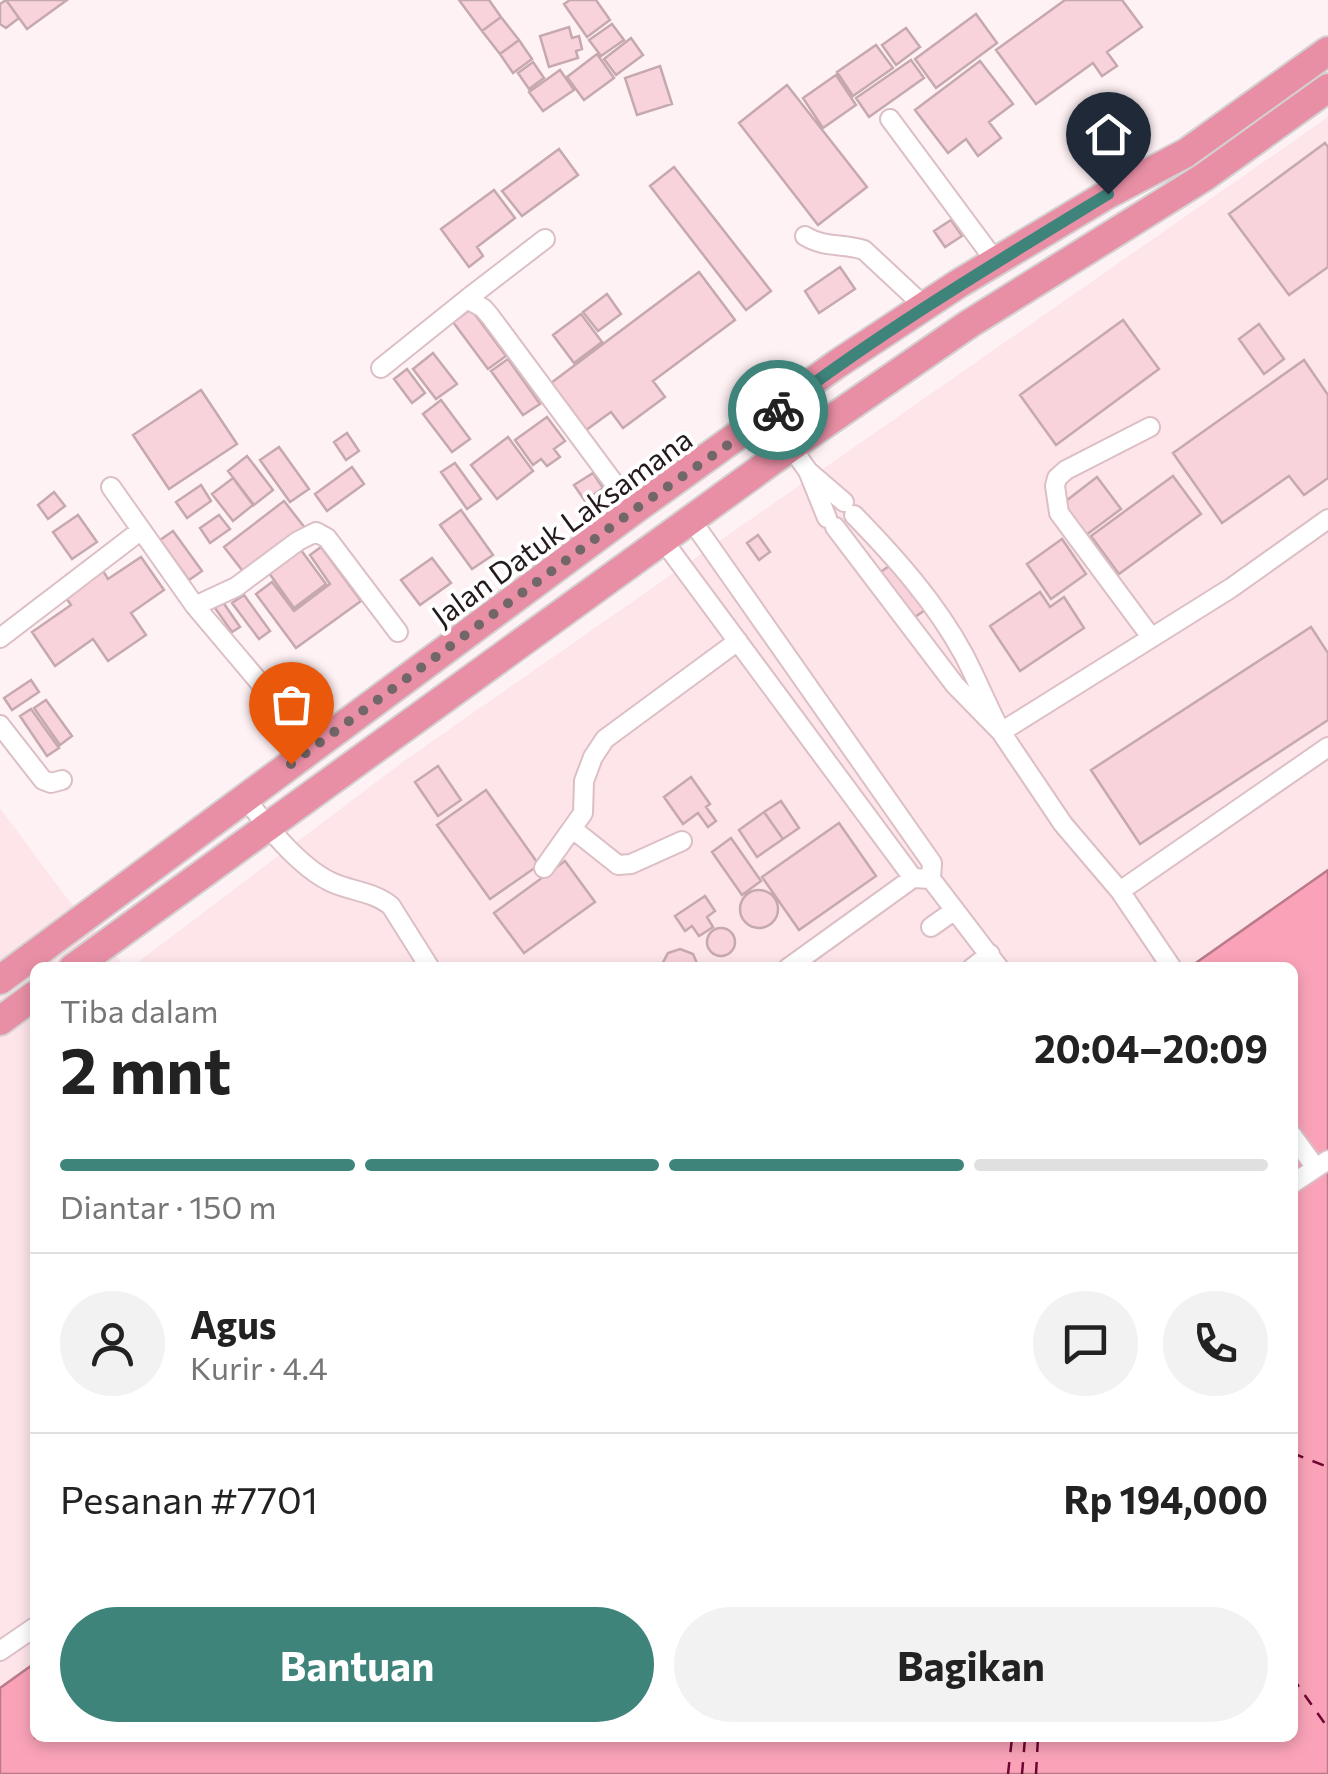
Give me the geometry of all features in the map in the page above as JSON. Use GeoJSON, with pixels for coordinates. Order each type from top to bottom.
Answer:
{"type":"FeatureCollection","features":[{"type":"Feature","properties":{"kind":"highway","name":"Jalan Datuk Laksamana"},"geometry":{"type":"LineString","coordinates":[[0,980],[837,364],[996,262],[1186,152],[1328,51]]}},
{"type":"Feature","properties":{"kind":"highway"},"geometry":{"type":"LineString","coordinates":[[81,962],[790,447],[969,324],[1126,222],[1204,177],[1328,88]]}},
{"type":"Feature","properties":{"kind":"highway"},"geometry":{"type":"LineString","coordinates":[[1186,152],[1204,177]]}},
{"type":"Feature","properties":{"kind":"highway"},"geometry":{"type":"LineString","coordinates":[[0,1021],[30,1000]]}},
{"type":"Feature","properties":{"kind":"lane"},"geometry":{"type":"LineString","coordinates":[[890,119],[996,262]]}},
{"type":"Feature","properties":{"kind":"lane"},"geometry":{"type":"LineString","coordinates":[[806,236],[834,247],[864,250],[924,306]]}},
{"type":"Feature","properties":{"kind":"lane"},"geometry":{"type":"LineString","coordinates":[[381,368],[546,239]]}},
{"type":"Feature","properties":{"kind":"lane"},"geometry":{"type":"LineString","coordinates":[[467,299],[490,316],[634,510]]}},
{"type":"Feature","properties":{"kind":"lane"},"geometry":{"type":"LineString","coordinates":[[768,416],[808,471],[894,556],[938,615],[964,654],[1001,732],[1063,824],[1120,890],[1168,962]]}},
{"type":"Feature","properties":{"kind":"lane"},"geometry":{"type":"LineString","coordinates":[[1150,427],[1066,470],[1055,486],[1059,513],[1151,636]]}},
{"type":"Feature","properties":{"kind":"lane"},"geometry":{"type":"LineString","coordinates":[[808,471],[831,522],[955,685],[1001,732]]}},
{"type":"Feature","properties":{"kind":"lane"},"geometry":{"type":"LineString","coordinates":[[111,487],[195,606],[314,747]]}},
{"type":"Feature","properties":{"kind":"lane"},"geometry":{"type":"LineString","coordinates":[[690,518],[932,863],[922,879],[797,962]]}},
{"type":"Feature","properties":{"kind":"lane"},"geometry":{"type":"LineString","coordinates":[[1001,732],[1231,588],[1328,520]]}},
{"type":"Feature","properties":{"kind":"lane"},"geometry":{"type":"LineString","coordinates":[[0,638],[140,530]]}},
{"type":"Feature","properties":{"kind":"lane"},"geometry":{"type":"LineString","coordinates":[[195,606],[236,587],[316,532],[328,538],[398,632]]}},
{"type":"Feature","properties":{"kind":"lane"},"geometry":{"type":"LineString","coordinates":[[662,538],[922,879],[955,910],[994,961]]}},
{"type":"Feature","properties":{"kind":"lane"},"geometry":{"type":"LineString","coordinates":[[544,868],[574,830],[582,813],[588,769],[604,739],[738,641]]}},
{"type":"Feature","properties":{"kind":"lane"},"geometry":{"type":"LineString","coordinates":[[0,725],[43,780],[62,780]]}},
{"type":"Feature","properties":{"kind":"lane"},"geometry":{"type":"LineString","coordinates":[[1120,890],[1328,747]]}},
{"type":"Feature","properties":{"kind":"lane"},"geometry":{"type":"LineString","coordinates":[[245,798],[267,826],[328,881],[391,906],[426,962]]}},
{"type":"Feature","properties":{"kind":"lane"},"geometry":{"type":"LineString","coordinates":[[574,830],[618,865],[631,864],[682,841]]}},
{"type":"Feature","properties":{"kind":"lane"},"geometry":{"type":"LineString","coordinates":[[931,927],[955,910]]}},
{"type":"Feature","properties":{"kind":"lane"},"geometry":{"type":"LineString","coordinates":[[1298,1141],[1322,1164],[1298,1180]]}},
{"type":"Feature","properties":{"kind":"lane"},"geometry":{"type":"LineString","coordinates":[[0,1651],[30,1631]]}},
{"type":"Feature","properties":{"kind":"shaded area"},"geometry":{"type":"Polygon","coordinates":[[[1328,117],[1328,870],[1197,962],[138,962],[404,761],[1328,117]]]}},
{"type":"Feature","properties":{"kind":"shaded area"},"geometry":{"type":"Polygon","coordinates":[[[0,808],[121,962],[30,962],[30,1667],[0,1688],[0,808]]]}},
{"type":"Feature","properties":{"kind":"shaded area"},"geometry":{"type":"Polygon","coordinates":[[[1328,870],[1328,1774],[0,1774],[0,1688],[30,1667],[30,1742],[1298,1742],[1298,962],[1197,962],[1328,870]]]}},
{"type":"Feature","properties":{"kind":"building"},"geometry":{"type":"Polygon","coordinates":[[[6,0],[19,18],[6,28],[0,24],[0,4],[6,0]]]}},
{"type":"Feature","properties":{"kind":"building"},"geometry":{"type":"Polygon","coordinates":[[[6,0],[67,0],[27,29],[6,0]]]}},
{"type":"Feature","properties":{"kind":"building"},"geometry":{"type":"Polygon","coordinates":[[[459,0],[489,0],[501,17],[482,31],[459,0]]]}},
{"type":"Feature","properties":{"kind":"building"},"geometry":{"type":"Polygon","coordinates":[[[570,0],[596,0],[610,20],[587,37],[564,4],[570,0]]]}},
{"type":"Feature","properties":{"kind":"building"},"geometry":{"type":"Polygon","coordinates":[[[1065,0],[1122,0],[1142,27],[1107,52],[1117,66],[1102,76],[1093,63],[1036,104],[996,50],[1065,0]]]}},
{"type":"Feature","properties":{"kind":"building"},"geometry":{"type":"Polygon","coordinates":[[[976,14],[997,43],[936,88],[915,59],[976,14]]]}},
{"type":"Feature","properties":{"kind":"building"},"geometry":{"type":"Polygon","coordinates":[[[501,17],[519,40],[500,54],[482,31],[501,17]]]}},
{"type":"Feature","properties":{"kind":"building"},"geometry":{"type":"Polygon","coordinates":[[[612,24],[624,40],[601,56],[589,40],[612,24]]]}},
{"type":"Feature","properties":{"kind":"building"},"geometry":{"type":"Polygon","coordinates":[[[569,27],[572,38],[579,36],[582,49],[576,51],[578,58],[549,67],[540,36],[569,27]]]}},
{"type":"Feature","properties":{"kind":"building"},"geometry":{"type":"Polygon","coordinates":[[[906,28],[920,47],[896,65],[882,45],[906,28]]]}},
{"type":"Feature","properties":{"kind":"building"},"geometry":{"type":"Polygon","coordinates":[[[631,38],[643,55],[616,75],[604,59],[631,38]]]}},
{"type":"Feature","properties":{"kind":"building"},"geometry":{"type":"Polygon","coordinates":[[[519,40],[532,59],[513,73],[500,54],[519,40]]]}},
{"type":"Feature","properties":{"kind":"building"},"geometry":{"type":"Polygon","coordinates":[[[876,45],[893,68],[853,96],[837,72],[876,45]]]}},
{"type":"Feature","properties":{"kind":"building"},"geometry":{"type":"Polygon","coordinates":[[[597,54],[614,78],[584,100],[567,77],[597,54]]]}},
{"type":"Feature","properties":{"kind":"building"},"geometry":{"type":"Polygon","coordinates":[[[911,60],[924,78],[869,117],[856,98],[911,60]]]}},
{"type":"Feature","properties":{"kind":"building"},"geometry":{"type":"Polygon","coordinates":[[[980,61],[1013,104],[989,122],[1001,138],[978,156],[966,139],[948,153],[915,110],[980,61]]]}},
{"type":"Feature","properties":{"kind":"building"},"geometry":{"type":"Polygon","coordinates":[[[533,62],[544,78],[529,89],[518,73],[533,62]]]}},
{"type":"Feature","properties":{"kind":"building"},"geometry":{"type":"Polygon","coordinates":[[[660,66],[672,104],[637,115],[625,78],[660,66]]]}},
{"type":"Feature","properties":{"kind":"building"},"geometry":{"type":"Polygon","coordinates":[[[560,70],[574,90],[543,111],[529,92],[560,70]]]}},
{"type":"Feature","properties":{"kind":"building"},"geometry":{"type":"Polygon","coordinates":[[[836,75],[856,105],[823,128],[803,98],[836,75]]]}},
{"type":"Feature","properties":{"kind":"building"},"geometry":{"type":"Polygon","coordinates":[[[787,85],[867,187],[818,225],[739,123],[787,85]]]}},
{"type":"Feature","properties":{"kind":"building"},"geometry":{"type":"Polygon","coordinates":[[[1325,143],[1328,267],[1289,295],[1229,214],[1325,143]]]}},
{"type":"Feature","properties":{"kind":"building"},"geometry":{"type":"Polygon","coordinates":[[[559,149],[578,175],[522,216],[502,191],[559,149]]]}},
{"type":"Feature","properties":{"kind":"building"},"geometry":{"type":"Polygon","coordinates":[[[674,167],[771,291],[746,310],[650,186],[674,167]]]}},
{"type":"Feature","properties":{"kind":"building"},"geometry":{"type":"Polygon","coordinates":[[[494,190],[515,218],[477,247],[483,256],[469,267],[441,229],[494,190]]]}},
{"type":"Feature","properties":{"kind":"building"},"geometry":{"type":"Polygon","coordinates":[[[951,220],[962,236],[945,247],[934,231],[951,220]]]}},
{"type":"Feature","properties":{"kind":"building"},"geometry":{"type":"Polygon","coordinates":[[[840,267],[855,289],[819,313],[805,291],[840,267]]]}},
{"type":"Feature","properties":{"kind":"building"},"geometry":{"type":"Polygon","coordinates":[[[699,272],[735,320],[653,381],[665,397],[623,428],[611,412],[582,433],[547,386],[699,272]]]}},
{"type":"Feature","properties":{"kind":"building"},"geometry":{"type":"Polygon","coordinates":[[[607,294],[621,314],[598,331],[583,312],[607,294]]]}},
{"type":"Feature","properties":{"kind":"building"},"geometry":{"type":"Polygon","coordinates":[[[471,309],[506,356],[488,369],[453,322],[471,309]]]}},
{"type":"Feature","properties":{"kind":"building"},"geometry":{"type":"Polygon","coordinates":[[[581,314],[602,342],[574,363],[553,335],[581,314]]]}},
{"type":"Feature","properties":{"kind":"building"},"geometry":{"type":"Polygon","coordinates":[[[1123,320],[1159,369],[1056,445],[1020,395],[1123,320]]]}},
{"type":"Feature","properties":{"kind":"building"},"geometry":{"type":"Polygon","coordinates":[[[1259,324],[1284,359],[1264,374],[1239,339],[1259,324]]]}},
{"type":"Feature","properties":{"kind":"building"},"geometry":{"type":"Polygon","coordinates":[[[433,353],[457,384],[436,399],[413,369],[433,353]]]}},
{"type":"Feature","properties":{"kind":"building"},"geometry":{"type":"Polygon","coordinates":[[[508,359],[540,404],[523,415],[491,371],[508,359]]]}},
{"type":"Feature","properties":{"kind":"building"},"geometry":{"type":"Polygon","coordinates":[[[1304,360],[1328,395],[1328,478],[1304,495],[1289,476],[1222,523],[1173,453],[1304,360]]]}},
{"type":"Feature","properties":{"kind":"building"},"geometry":{"type":"Polygon","coordinates":[[[407,369],[425,393],[412,403],[394,379],[407,369]]]}},
{"type":"Feature","properties":{"kind":"building"},"geometry":{"type":"Polygon","coordinates":[[[201,390],[237,444],[169,489],[133,435],[201,390]]]}},
{"type":"Feature","properties":{"kind":"building"},"geometry":{"type":"Polygon","coordinates":[[[441,400],[470,439],[452,452],[423,414],[441,400]]]}},
{"type":"Feature","properties":{"kind":"building"},"geometry":{"type":"Polygon","coordinates":[[[547,417],[565,441],[554,449],[560,457],[547,466],[541,459],[533,465],[515,440],[547,417]]]}},
{"type":"Feature","properties":{"kind":"building"},"geometry":{"type":"Polygon","coordinates":[[[347,433],[359,451],[346,460],[334,442],[347,433]]]}},
{"type":"Feature","properties":{"kind":"building"},"geometry":{"type":"Polygon","coordinates":[[[508,437],[533,471],[497,499],[471,465],[508,437]]]}},
{"type":"Feature","properties":{"kind":"building"},"geometry":{"type":"Polygon","coordinates":[[[279,447],[309,489],[290,502],[260,460],[279,447]]]}},
{"type":"Feature","properties":{"kind":"building"},"geometry":{"type":"Polygon","coordinates":[[[247,456],[273,490],[254,505],[228,471],[247,456]]]}},
{"type":"Feature","properties":{"kind":"building"},"geometry":{"type":"Polygon","coordinates":[[[455,463],[481,499],[467,509],[441,472],[455,463]]]}},
{"type":"Feature","properties":{"kind":"building"},"geometry":{"type":"Polygon","coordinates":[[[352,467],[364,484],[327,511],[315,494],[352,467]]]}},
{"type":"Feature","properties":{"kind":"building"},"geometry":{"type":"Polygon","coordinates":[[[593,473],[603,488],[585,501],[574,485],[593,473]]]}},
{"type":"Feature","properties":{"kind":"building"},"geometry":{"type":"Polygon","coordinates":[[[1173,476],[1201,514],[1119,574],[1091,536],[1173,476]]]}},
{"type":"Feature","properties":{"kind":"building"},"geometry":{"type":"Polygon","coordinates":[[[1097,477],[1121,509],[1086,535],[1062,504],[1097,477]]]}},
{"type":"Feature","properties":{"kind":"building"},"geometry":{"type":"Polygon","coordinates":[[[233,478],[253,505],[233,521],[212,494],[233,478]]]}},
{"type":"Feature","properties":{"kind":"building"},"geometry":{"type":"Polygon","coordinates":[[[201,485],[211,501],[187,518],[176,502],[201,485]]]}},
{"type":"Feature","properties":{"kind":"building"},"geometry":{"type":"Polygon","coordinates":[[[54,492],[65,506],[48,519],[38,505],[54,492]]]}},
{"type":"Feature","properties":{"kind":"building"},"geometry":{"type":"Polygon","coordinates":[[[284,501],[305,528],[245,574],[224,547],[284,501]]]}},
{"type":"Feature","properties":{"kind":"building"},"geometry":{"type":"Polygon","coordinates":[[[461,510],[493,555],[472,569],[440,525],[461,510]]]}},
{"type":"Feature","properties":{"kind":"building"},"geometry":{"type":"Polygon","coordinates":[[[78,515],[97,542],[72,559],[53,532],[78,515]]]}},
{"type":"Feature","properties":{"kind":"building"},"geometry":{"type":"Polygon","coordinates":[[[219,515],[230,529],[210,543],[200,528],[219,515]]]}},
{"type":"Feature","properties":{"kind":"building"},"geometry":{"type":"Polygon","coordinates":[[[173,531],[202,571],[189,580],[160,540],[173,531]]]}},
{"type":"Feature","properties":{"kind":"building"},"geometry":{"type":"Polygon","coordinates":[[[758,535],[770,552],[759,560],[747,543],[758,535]]]}},
{"type":"Feature","properties":{"kind":"building"},"geometry":{"type":"Polygon","coordinates":[[[1062,539],[1086,574],[1051,599],[1027,564],[1062,539]]]}},
{"type":"Feature","properties":{"kind":"building"},"geometry":{"type":"Polygon","coordinates":[[[321,547],[361,601],[296,648],[256,594],[272,582],[294,611],[330,584],[310,555],[321,547]]]}},
{"type":"Feature","properties":{"kind":"building"},"geometry":{"type":"Polygon","coordinates":[[[301,550],[326,584],[294,608],[269,573],[301,550]]]}},
{"type":"Feature","properties":{"kind":"building"},"geometry":{"type":"Polygon","coordinates":[[[141,557],[164,590],[131,613],[146,635],[108,661],[93,639],[55,666],[32,632],[71,605],[62,592],[100,566],[108,579],[141,557]]]}},
{"type":"Feature","properties":{"kind":"building"},"geometry":{"type":"Polygon","coordinates":[[[432,558],[451,583],[420,605],[401,580],[432,558]]]}},
{"type":"Feature","properties":{"kind":"building"},"geometry":{"type":"Polygon","coordinates":[[[895,562],[928,608],[912,619],[879,573],[895,562]]]}},
{"type":"Feature","properties":{"kind":"building"},"geometry":{"type":"Polygon","coordinates":[[[1040,592],[1050,607],[1064,597],[1084,628],[1020,671],[990,626],[1040,592]]]}},
{"type":"Feature","properties":{"kind":"building"},"geometry":{"type":"Polygon","coordinates":[[[218,595],[240,627],[232,632],[210,601],[218,595]]]}},
{"type":"Feature","properties":{"kind":"building"},"geometry":{"type":"Polygon","coordinates":[[[244,595],[270,631],[259,639],[232,603],[244,595]]]}},
{"type":"Feature","properties":{"kind":"building"},"geometry":{"type":"Polygon","coordinates":[[[1311,627],[1328,653],[1328,720],[1140,844],[1091,770],[1311,627]]]}},
{"type":"Feature","properties":{"kind":"building"},"geometry":{"type":"Polygon","coordinates":[[[289,678],[301,696],[286,707],[273,689],[289,678]]]}},
{"type":"Feature","properties":{"kind":"building"},"geometry":{"type":"Polygon","coordinates":[[[310,679],[320,692],[307,701],[298,687],[310,679]]]}},
{"type":"Feature","properties":{"kind":"building"},"geometry":{"type":"Polygon","coordinates":[[[31,680],[39,692],[12,710],[4,698],[31,680]]]}},
{"type":"Feature","properties":{"kind":"building"},"geometry":{"type":"Polygon","coordinates":[[[46,700],[72,736],[60,745],[34,708],[46,700]]]}},
{"type":"Feature","properties":{"kind":"building"},"geometry":{"type":"Polygon","coordinates":[[[31,709],[59,748],[47,756],[20,716],[31,709]]]}},
{"type":"Feature","properties":{"kind":"building"},"geometry":{"type":"Polygon","coordinates":[[[438,766],[461,800],[438,816],[415,782],[438,766]]]}},
{"type":"Feature","properties":{"kind":"building"},"geometry":{"type":"Polygon","coordinates":[[[691,777],[710,804],[706,807],[716,821],[708,827],[698,813],[683,824],[664,797],[691,777]]]}},
{"type":"Feature","properties":{"kind":"building"},"geometry":{"type":"Polygon","coordinates":[[[486,790],[539,865],[490,899],[437,825],[486,790]]]}},
{"type":"Feature","properties":{"kind":"building"},"geometry":{"type":"Polygon","coordinates":[[[781,801],[799,828],[783,839],[764,812],[781,801]]]}},
{"type":"Feature","properties":{"kind":"building"},"geometry":{"type":"Polygon","coordinates":[[[764,812],[783,839],[757,857],[739,830],[764,812]]]}},
{"type":"Feature","properties":{"kind":"building"},"geometry":{"type":"Polygon","coordinates":[[[839,823],[876,876],[799,930],[762,877],[839,823]]]}},
{"type":"Feature","properties":{"kind":"building"},"geometry":{"type":"Polygon","coordinates":[[[731,838],[761,881],[742,895],[712,852],[731,838]]]}},
{"type":"Feature","properties":{"kind":"building"},"geometry":{"type":"Polygon","coordinates":[[[565,861],[595,902],[524,953],[494,913],[565,861]]]}},
{"type":"Feature","properties":{"kind":"building"},"geometry":{"type":"Polygon","coordinates":[[[759,890],[772,896],[778,909],[772,922],[759,928],[746,922],[740,909],[746,896],[759,890]]]}},
{"type":"Feature","properties":{"kind":"building"},"geometry":{"type":"Polygon","coordinates":[[[705,896],[715,911],[707,917],[713,927],[699,936],[692,926],[685,931],[675,916],[705,896]]]}},
{"type":"Feature","properties":{"kind":"building"},"geometry":{"type":"Polygon","coordinates":[[[721,928],[731,932],[735,942],[731,952],[721,956],[711,952],[707,942],[711,932],[721,928]]]}},
{"type":"Feature","properties":{"kind":"building"},"geometry":{"type":"Polygon","coordinates":[[[680,949],[693,954],[696,962],[663,962],[668,953],[680,949]]]}},
{"type":"Feature","properties":{"kind":"ferry route"},"geometry":{"type":"LineString","coordinates":[[1298,1455],[1328,1467]]}},
{"type":"Feature","properties":{"kind":"ferry route"},"geometry":{"type":"LineString","coordinates":[[1298,1686],[1328,1728]]}},
{"type":"Feature","properties":{"kind":"ferry route"},"geometry":{"type":"LineString","coordinates":[[1008,1774],[1012,1742]]}},
{"type":"Feature","properties":{"kind":"ferry route"},"geometry":{"type":"LineString","coordinates":[[1022,1774],[1025,1742]]}},
{"type":"Feature","properties":{"kind":"ferry route"},"geometry":{"type":"LineString","coordinates":[[1036,1774],[1038,1742]]}},
{"type":"Feature","properties":{"kind":"way so far"},"geometry":{"type":"LineString","coordinates":[[291,764],[634,510],[778,410]]}},
{"type":"Feature","properties":{"kind":"route"},"geometry":{"type":"LineString","coordinates":[[778,410],[837,364],[958,284],[1108,194]]}}]}
